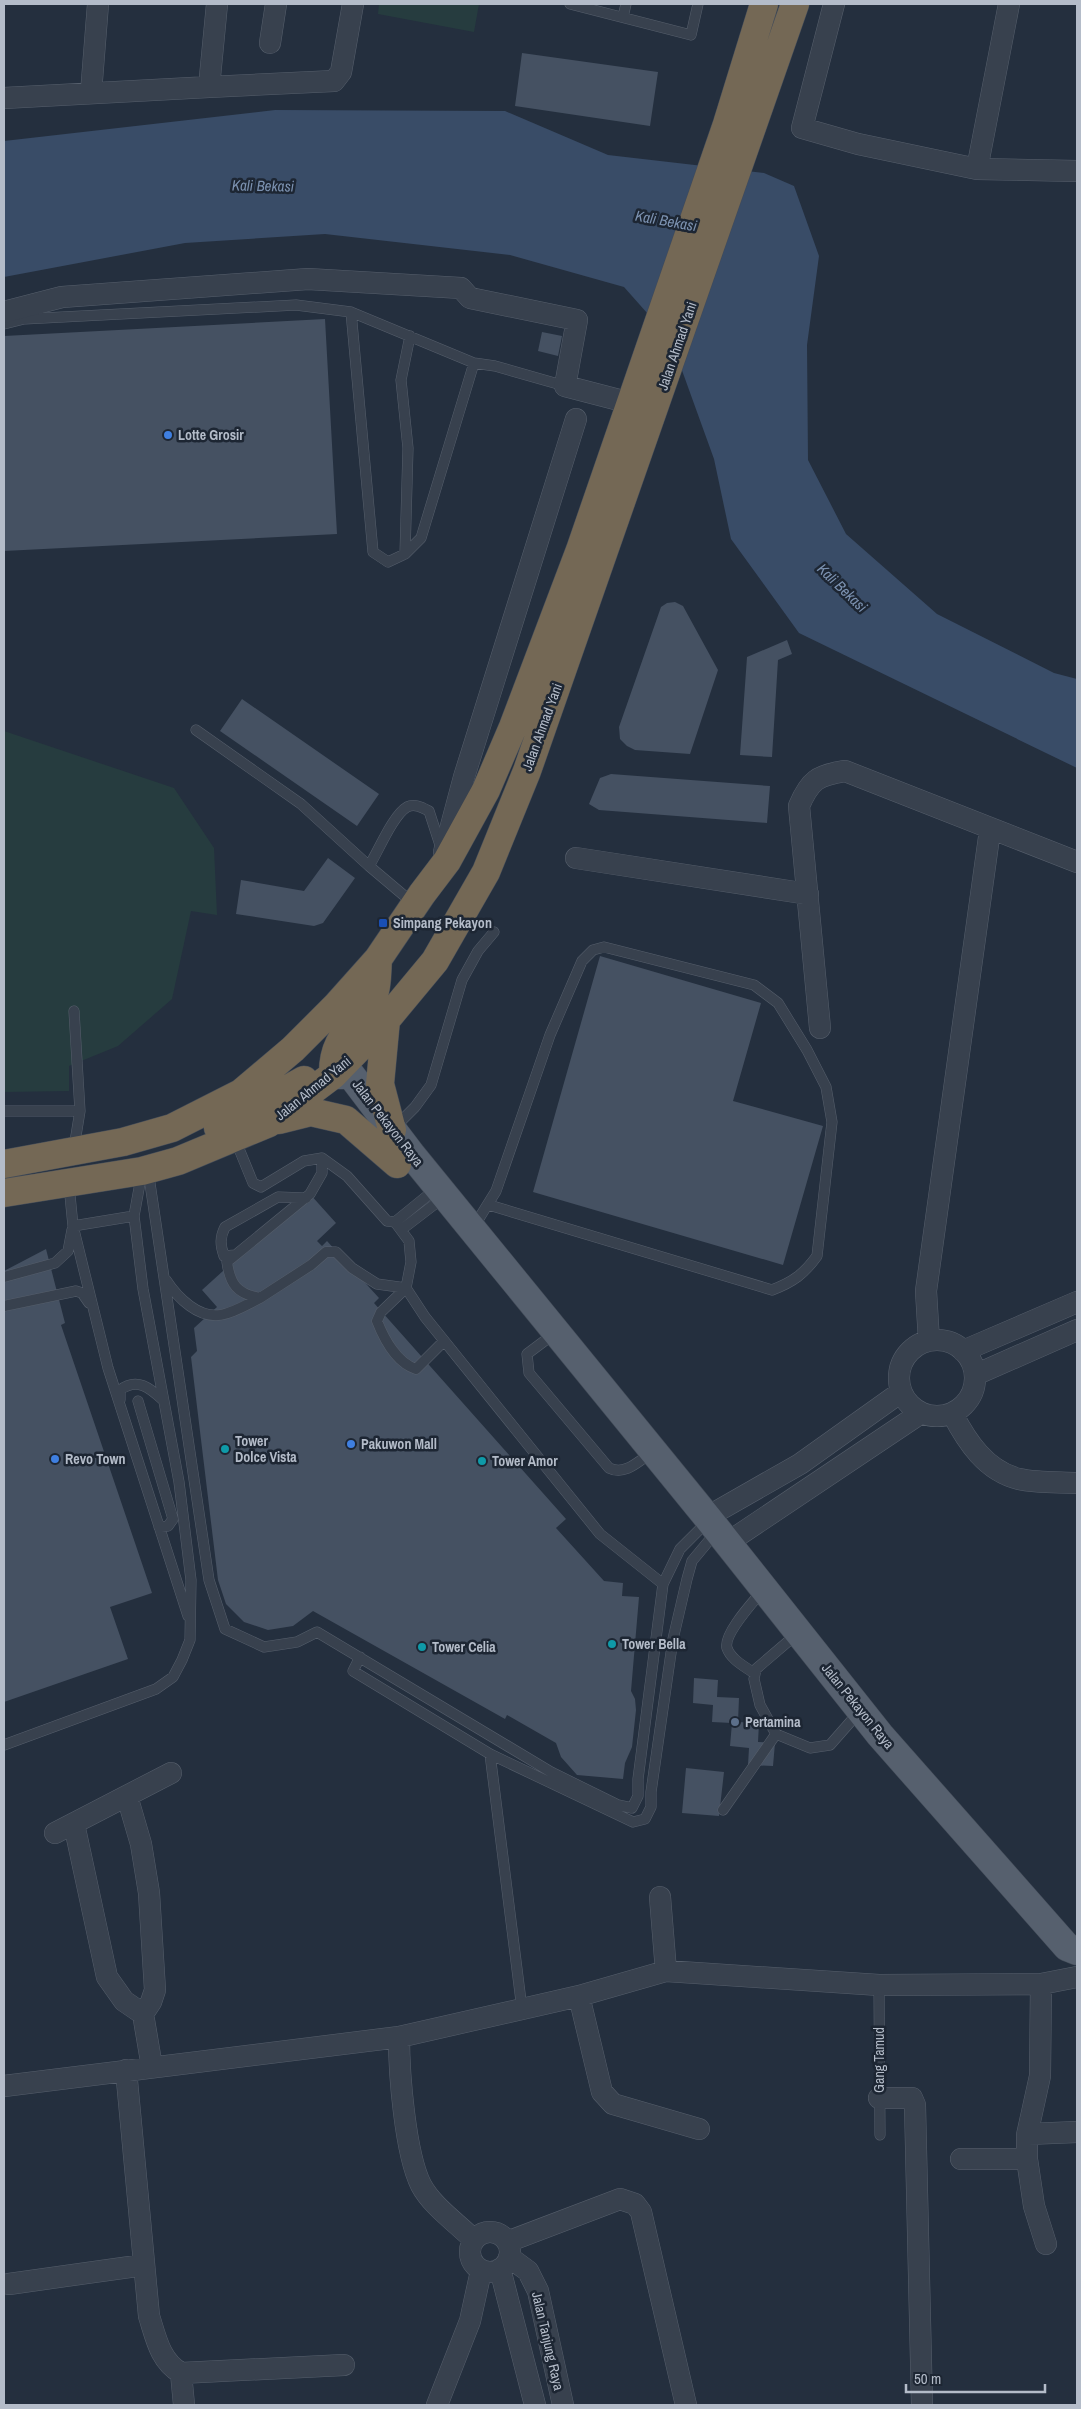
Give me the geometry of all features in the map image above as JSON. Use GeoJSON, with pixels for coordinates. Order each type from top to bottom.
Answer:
{"type":"FeatureCollection","features":[{"type":"Feature","properties":{"kind":"highway"},"geometry":{"type":"LineString","coordinates":[[418,899],[443,855],[510,717],[581,521],[619,400],[649,361],[746,4]]}},
{"type":"Feature","properties":{"kind":"highway","name":"Jalan Ahmad Yani"},"geometry":{"type":"LineString","coordinates":[[738,130],[764,4]]}},
{"type":"Feature","properties":{"kind":"highway","name":"Jalan Ahmad Yani"},"geometry":{"type":"LineString","coordinates":[[4,1164],[123,1142],[172,1128],[241,1093],[293,1049],[336,1006],[378,959],[418,899],[447,861],[486,790],[513,727],[649,361],[738,130],[795,4]]}},
{"type":"Feature","properties":{"kind":"highway","name":"Jalan Ahmad Yani"},"geometry":{"type":"LineString","coordinates":[[4,1193],[69,1184],[145,1170],[178,1161],[270,1123],[333,1075],[386,1020],[435,961],[486,872],[527,770],[649,361]]}},
{"type":"Feature","properties":{"kind":"highway"},"geometry":{"type":"LineString","coordinates":[[74,1152],[180,1143],[217,1128],[307,1078],[333,1075],[333,1058],[343,1036],[375,993],[378,959]]}},
{"type":"Feature","properties":{"kind":"highway"},"geometry":{"type":"LineString","coordinates":[[386,1020],[380,1084],[392,1130]]}},
{"type":"Feature","properties":{"kind":"highway"},"geometry":{"type":"LineString","coordinates":[[270,1123],[311,1112],[346,1120],[397,1164]]}},
{"type":"Feature","properties":{"kind":"main road","name":"Jalan Pekayon Raya"},"geometry":{"type":"LineString","coordinates":[[333,1075],[351,1075],[392,1130],[764,1588],[861,1711],[1067,1947],[1077,1952]]}},
{"type":"Feature","properties":{"kind":"main road","name":"Jalan Pekayon Raya"},"geometry":{"type":"LineString","coordinates":[[333,1075],[397,1164],[555,1333],[652,1450]]}},
{"type":"Feature","properties":{"kind":"street"},"geometry":{"type":"LineString","coordinates":[[90,93],[98,4]]}},
{"type":"Feature","properties":{"kind":"street"},"geometry":{"type":"LineString","coordinates":[[210,87],[217,4]]}},
{"type":"Feature","properties":{"kind":"street"},"geometry":{"type":"LineString","coordinates":[[270,43],[276,4]]}},
{"type":"Feature","properties":{"kind":"street"},"geometry":{"type":"LineString","coordinates":[[4,98],[334,80],[341,72],[353,4]]}},
{"type":"Feature","properties":{"kind":"street"},"geometry":{"type":"LineString","coordinates":[[834,4],[802,128],[858,144],[977,169],[1077,171]]}},
{"type":"Feature","properties":{"kind":"street"},"geometry":{"type":"LineString","coordinates":[[977,169],[1009,4]]}},
{"type":"Feature","properties":{"kind":"street"},"geometry":{"type":"LineString","coordinates":[[4,312],[62,297],[308,279],[461,288],[470,298],[577,320],[565,386],[619,400]]}},
{"type":"Feature","properties":{"kind":"street"},"geometry":{"type":"LineString","coordinates":[[443,855],[467,768],[576,419]]}},
{"type":"Feature","properties":{"kind":"street"},"geometry":{"type":"LineString","coordinates":[[820,1028],[799,806],[806,789],[822,774],[845,770],[990,830],[1077,862]]}},
{"type":"Feature","properties":{"kind":"street"},"geometry":{"type":"LineString","coordinates":[[929,1341],[926,1291],[990,830]]}},
{"type":"Feature","properties":{"kind":"street"},"geometry":{"type":"LineString","coordinates":[[576,858],[808,894]]}},
{"type":"Feature","properties":{"kind":"street"},"geometry":{"type":"LineString","coordinates":[[963,1351],[1077,1300]]}},
{"type":"Feature","properties":{"kind":"street"},"geometry":{"type":"LineString","coordinates":[[975,1375],[1077,1330]]}},
{"type":"Feature","properties":{"kind":"street"},"geometry":{"type":"LineString","coordinates":[[929,1341],[947,1342],[963,1351],[971,1362],[975,1375],[973,1391],[965,1404],[952,1414],[936,1417],[921,1413],[909,1404],[901,1392],[899,1375],[904,1359],[915,1347],[929,1341]]}},
{"type":"Feature","properties":{"kind":"street"},"geometry":{"type":"LineString","coordinates":[[715,1528],[901,1392]]}},
{"type":"Feature","properties":{"kind":"street"},"geometry":{"type":"LineString","coordinates":[[715,1528],[921,1413]]}},
{"type":"Feature","properties":{"kind":"street"},"geometry":{"type":"LineString","coordinates":[[952,1414],[961,1431],[986,1463],[1019,1478],[1077,1483]]}},
{"type":"Feature","properties":{"kind":"street"},"geometry":{"type":"LineString","coordinates":[[55,1834],[170,1773]]}},
{"type":"Feature","properties":{"kind":"street"},"geometry":{"type":"LineString","coordinates":[[128,1796],[141,1844],[149,1893],[155,1990],[151,2002],[143,2014],[152,2067]]}},
{"type":"Feature","properties":{"kind":"street"},"geometry":{"type":"LineString","coordinates":[[74,1824],[107,1977],[124,2001],[143,2014]]}},
{"type":"Feature","properties":{"kind":"street"},"geometry":{"type":"LineString","coordinates":[[660,1897],[666,1971]]}},
{"type":"Feature","properties":{"kind":"street"},"geometry":{"type":"LineString","coordinates":[[4,2086],[400,2037],[578,1996],[666,1971],[879,1986],[1041,1984],[1077,1977]]}},
{"type":"Feature","properties":{"kind":"street"},"geometry":{"type":"LineString","coordinates":[[1041,1984],[1040,2076],[1028,2134],[1026,2159],[1034,2206],[1046,2244]]}},
{"type":"Feature","properties":{"kind":"street"},"geometry":{"type":"LineString","coordinates":[[578,1996],[602,2092],[607,2099],[619,2106],[699,2130]]}},
{"type":"Feature","properties":{"kind":"street"},"geometry":{"type":"LineString","coordinates":[[400,2037],[406,2122],[417,2173],[430,2197],[474,2240]]}},
{"type":"Feature","properties":{"kind":"street"},"geometry":{"type":"LineString","coordinates":[[126,2070],[149,2316],[160,2349],[169,2366],[181,2373],[344,2365]]}},
{"type":"Feature","properties":{"kind":"street"},"geometry":{"type":"LineString","coordinates":[[879,2098],[912,2098],[915,2105],[922,2405]]}},
{"type":"Feature","properties":{"kind":"street"},"geometry":{"type":"LineString","coordinates":[[1028,2134],[1077,2132]]}},
{"type":"Feature","properties":{"kind":"street"},"geometry":{"type":"LineString","coordinates":[[961,2159],[1026,2159]]}},
{"type":"Feature","properties":{"kind":"street"},"geometry":{"type":"LineString","coordinates":[[437,2405],[470,2321],[499,2260],[494,2233],[487,2233],[474,2240],[470,2255],[473,2262],[499,2260],[620,2199],[634,2204],[641,2212],[686,2405]]}},
{"type":"Feature","properties":{"kind":"street","name":"Jalan Tanjung Raya"},"geometry":{"type":"LineString","coordinates":[[499,2260],[535,2405]]}},
{"type":"Feature","properties":{"kind":"street","name":"Jalan Tanjung Raya"},"geometry":{"type":"LineString","coordinates":[[499,2260],[528,2271],[538,2291],[563,2405]]}},
{"type":"Feature","properties":{"kind":"street"},"geometry":{"type":"LineString","coordinates":[[9,2284],[144,2265]]}},
{"type":"Feature","properties":{"kind":"street"},"geometry":{"type":"LineString","coordinates":[[181,2373],[184,2405]]}},
{"type":"Feature","properties":{"kind":"lane"},"geometry":{"type":"LineString","coordinates":[[570,4],[692,35],[698,4]]}},
{"type":"Feature","properties":{"kind":"lane"},"geometry":{"type":"LineString","coordinates":[[623,17],[626,4]]}},
{"type":"Feature","properties":{"kind":"lane"},"geometry":{"type":"LineString","coordinates":[[4,324],[24,319],[296,305],[351,312],[474,363],[495,366],[565,386]]}},
{"type":"Feature","properties":{"kind":"lane"},"geometry":{"type":"LineString","coordinates":[[351,312],[373,552],[388,562],[405,554],[421,538],[474,363]]}},
{"type":"Feature","properties":{"kind":"lane"},"geometry":{"type":"LineString","coordinates":[[405,554],[408,448],[400,380],[410,336]]}},
{"type":"Feature","properties":{"kind":"lane"},"geometry":{"type":"LineString","coordinates":[[196,730],[301,804],[369,866],[418,899]]}},
{"type":"Feature","properties":{"kind":"lane"},"geometry":{"type":"LineString","coordinates":[[369,866],[398,817],[408,807],[416,806],[429,811],[443,855]]}},
{"type":"Feature","properties":{"kind":"lane"},"geometry":{"type":"LineString","coordinates":[[392,1130],[415,1107],[431,1085],[462,980],[478,951],[494,932]]}},
{"type":"Feature","properties":{"kind":"lane"},"geometry":{"type":"LineString","coordinates":[[473,1228],[496,1191],[550,1035],[582,961],[593,950],[604,947],[754,985],[778,1003],[807,1050],[826,1087],[832,1122],[817,1256],[806,1272],[790,1283],[772,1290],[489,1205]]}},
{"type":"Feature","properties":{"kind":"lane"},"geometry":{"type":"LineString","coordinates":[[74,1011],[80,1111],[74,1152]]}},
{"type":"Feature","properties":{"kind":"lane"},"geometry":{"type":"LineString","coordinates":[[4,1111],[80,1111]]}},
{"type":"Feature","properties":{"kind":"lane"},"geometry":{"type":"LineString","coordinates":[[234,1138],[252,1183],[261,1187],[304,1161],[322,1158],[347,1176],[387,1221],[398,1226],[409,1241],[410,1255],[406,1288],[381,1312],[377,1321],[391,1348],[407,1366],[416,1369],[444,1341]]}},
{"type":"Feature","properties":{"kind":"lane"},"geometry":{"type":"LineString","coordinates":[[260,1298],[245,1296],[235,1289],[229,1276],[227,1262],[306,1198],[318,1184],[322,1173],[322,1158]]}},
{"type":"Feature","properties":{"kind":"lane"},"geometry":{"type":"LineString","coordinates":[[4,1745],[156,1689],[172,1677],[182,1660],[190,1640],[192,1580],[183,1512],[143,1289],[134,1216],[145,1170]]}},
{"type":"Feature","properties":{"kind":"lane"},"geometry":{"type":"LineString","coordinates":[[145,1170],[164,1277],[209,1580],[224,1629],[264,1647],[297,1642],[317,1632],[550,1772],[618,1805],[632,1808],[638,1796],[638,1779],[663,1584],[680,1549],[715,1528]]}},
{"type":"Feature","properties":{"kind":"lane"},"geometry":{"type":"LineString","coordinates":[[69,1184],[73,1226],[108,1368],[191,1624]]}},
{"type":"Feature","properties":{"kind":"lane"},"geometry":{"type":"LineString","coordinates":[[235,1255],[224,1256],[221,1248],[221,1236],[226,1227],[278,1197],[306,1198]]}},
{"type":"Feature","properties":{"kind":"lane"},"geometry":{"type":"LineString","coordinates":[[398,1226],[431,1200]]}},
{"type":"Feature","properties":{"kind":"lane"},"geometry":{"type":"LineString","coordinates":[[73,1226],[134,1216]]}},
{"type":"Feature","properties":{"kind":"lane"},"geometry":{"type":"LineString","coordinates":[[4,1277],[55,1263],[68,1251],[73,1226]]}},
{"type":"Feature","properties":{"kind":"lane"},"geometry":{"type":"LineString","coordinates":[[164,1277],[178,1297],[198,1312],[213,1317],[232,1312],[260,1298],[310,1265],[326,1252],[336,1252],[352,1268],[377,1284],[406,1288],[444,1341],[600,1534],[663,1584]]}},
{"type":"Feature","properties":{"kind":"lane"},"geometry":{"type":"LineString","coordinates":[[4,1306],[76,1291],[82,1293],[92,1308]]}},
{"type":"Feature","properties":{"kind":"lane"},"geometry":{"type":"LineString","coordinates":[[555,1333],[527,1354],[529,1373],[609,1468],[616,1471],[625,1470],[652,1450]]}},
{"type":"Feature","properties":{"kind":"lane"},"geometry":{"type":"LineString","coordinates":[[121,1409],[120,1390],[135,1383],[148,1386],[163,1400]]}},
{"type":"Feature","properties":{"kind":"lane"},"geometry":{"type":"LineString","coordinates":[[138,1401],[173,1519],[168,1526],[159,1527]]}},
{"type":"Feature","properties":{"kind":"lane"},"geometry":{"type":"LineString","coordinates":[[159,1527],[166,1532],[178,1530],[183,1512]]}},
{"type":"Feature","properties":{"kind":"lane"},"geometry":{"type":"LineString","coordinates":[[360,1657],[353,1670],[490,1754],[624,1819],[633,1822],[645,1819],[651,1807],[651,1792],[673,1639],[686,1579],[692,1561],[715,1528]]}},
{"type":"Feature","properties":{"kind":"lane"},"geometry":{"type":"LineString","coordinates":[[755,1674],[733,1657],[727,1648],[727,1640],[733,1628],[764,1588]]}},
{"type":"Feature","properties":{"kind":"lane"},"geometry":{"type":"LineString","coordinates":[[799,1632],[756,1669],[755,1687],[760,1705],[776,1734],[810,1748],[830,1745],[861,1711]]}},
{"type":"Feature","properties":{"kind":"lane"},"geometry":{"type":"LineString","coordinates":[[723,1810],[776,1734]]}},
{"type":"Feature","properties":{"kind":"lane"},"geometry":{"type":"LineString","coordinates":[[490,1754],[522,2009]]}},
{"type":"Feature","properties":{"kind":"lane","name":"Gang Tamud"},"geometry":{"type":"LineString","coordinates":[[879,1986],[880,2135]]}},
{"type":"Feature","properties":{"kind":"green space"},"geometry":{"type":"Polygon","coordinates":[[[379,4],[479,4],[474,32],[378,14],[379,4]]]}},
{"type":"Feature","properties":{"kind":"green space"},"geometry":{"type":"Polygon","coordinates":[[[4,731],[174,788],[214,848],[217,915],[191,911],[172,999],[118,1046],[69,1066],[69,1091],[4,1092],[4,731]]]}},
{"type":"Feature","properties":{"kind":"water","name":"Kali Bekasi"},"geometry":{"type":"Polygon","coordinates":[[[275,110],[505,111],[608,155],[764,173],[794,186],[819,256],[807,345],[808,460],[846,534],[937,614],[1054,673],[1077,679],[1077,768],[799,633],[731,539],[714,459],[671,340],[624,287],[510,255],[325,234],[185,243],[4,277],[4,141],[275,110]]]}},
{"type":"Feature","properties":{"kind":"building"},"geometry":{"type":"Polygon","coordinates":[[[522,53],[658,72],[650,126],[515,106],[522,53]]]}},
{"type":"Feature","properties":{"kind":"building","name":"Lotte Grosir"},"geometry":{"type":"Polygon","coordinates":[[[325,319],[337,534],[4,551],[4,336],[325,319]]]}},
{"type":"Feature","properties":{"kind":"building"},"geometry":{"type":"Polygon","coordinates":[[[542,332],[562,336],[558,356],[538,351],[542,332]]]}},
{"type":"Feature","properties":{"kind":"building"},"geometry":{"type":"Polygon","coordinates":[[[675,602],[683,606],[718,670],[690,754],[635,750],[627,746],[620,739],[619,727],[661,607],[667,603],[675,602]]]}},
{"type":"Feature","properties":{"kind":"building"},"geometry":{"type":"Polygon","coordinates":[[[787,640],[792,654],[778,660],[772,757],[740,755],[747,657],[787,640]]]}},
{"type":"Feature","properties":{"kind":"building"},"geometry":{"type":"Polygon","coordinates":[[[242,699],[379,794],[357,826],[220,731],[242,699]]]}},
{"type":"Feature","properties":{"kind":"building"},"geometry":{"type":"Polygon","coordinates":[[[611,774],[770,786],[767,823],[599,810],[589,804],[600,778],[611,774]]]}},
{"type":"Feature","properties":{"kind":"building"},"geometry":{"type":"Polygon","coordinates":[[[328,858],[355,878],[323,923],[314,926],[236,914],[241,880],[304,891],[328,858]]]}},
{"type":"Feature","properties":{"kind":"building"},"geometry":{"type":"Polygon","coordinates":[[[600,956],[761,1003],[733,1101],[823,1126],[783,1265],[533,1192],[600,956]]]}},
{"type":"Feature","properties":{"kind":"building","name":"Pakuwon Mall"},"geometry":{"type":"Polygon","coordinates":[[[309,1193],[336,1223],[317,1241],[322,1246],[327,1241],[379,1298],[374,1303],[566,1519],[556,1528],[604,1581],[623,1583],[622,1596],[639,1597],[631,1691],[635,1699],[636,1710],[632,1747],[625,1763],[623,1779],[577,1775],[561,1757],[556,1743],[507,1715],[505,1719],[313,1611],[293,1626],[268,1630],[244,1622],[226,1604],[218,1580],[191,1357],[197,1351],[194,1328],[217,1307],[202,1290],[309,1193]]]}},
{"type":"Feature","properties":{"kind":"building","name":"Revo Town"},"geometry":{"type":"Polygon","coordinates":[[[46,1249],[65,1323],[61,1325],[152,1593],[110,1607],[128,1659],[4,1702],[4,1271],[46,1249]]]}},
{"type":"Feature","properties":{"kind":"building","name":"Pertamina"},"geometry":{"type":"Polygon","coordinates":[[[694,1678],[718,1680],[717,1697],[739,1698],[738,1722],[759,1723],[758,1742],[775,1743],[773,1766],[748,1765],[749,1748],[730,1746],[732,1723],[712,1722],[713,1705],[693,1703],[694,1678]]]}},
{"type":"Feature","properties":{"kind":"building"},"geometry":{"type":"Polygon","coordinates":[[[686,1768],[724,1772],[719,1816],[682,1813],[686,1768]]]}},
{"type":"Feature","properties":{"kind":"place","name":"Lotte Grosir"},"geometry":{"type":"Point","coordinates":[168,435]}},
{"type":"Feature","properties":{"kind":"place","name":"Simpang Pekayon"},"geometry":{"type":"Point","coordinates":[383,923]}},
{"type":"Feature","properties":{"kind":"place","name":"Pakuwon Mall"},"geometry":{"type":"Point","coordinates":[351,1444]}},
{"type":"Feature","properties":{"kind":"place","name":"Tower Dolce Vista"},"geometry":{"type":"Point","coordinates":[225,1449]}},
{"type":"Feature","properties":{"kind":"place","name":"Revo Town"},"geometry":{"type":"Point","coordinates":[55,1459]}},
{"type":"Feature","properties":{"kind":"place","name":"Tower Amor"},"geometry":{"type":"Point","coordinates":[482,1461]}},
{"type":"Feature","properties":{"kind":"place","name":"Tower Bella"},"geometry":{"type":"Point","coordinates":[612,1644]}},
{"type":"Feature","properties":{"kind":"place","name":"Tower Celia"},"geometry":{"type":"Point","coordinates":[422,1647]}},
{"type":"Feature","properties":{"kind":"place","name":"Pertamina"},"geometry":{"type":"Point","coordinates":[735,1722]}}]}
